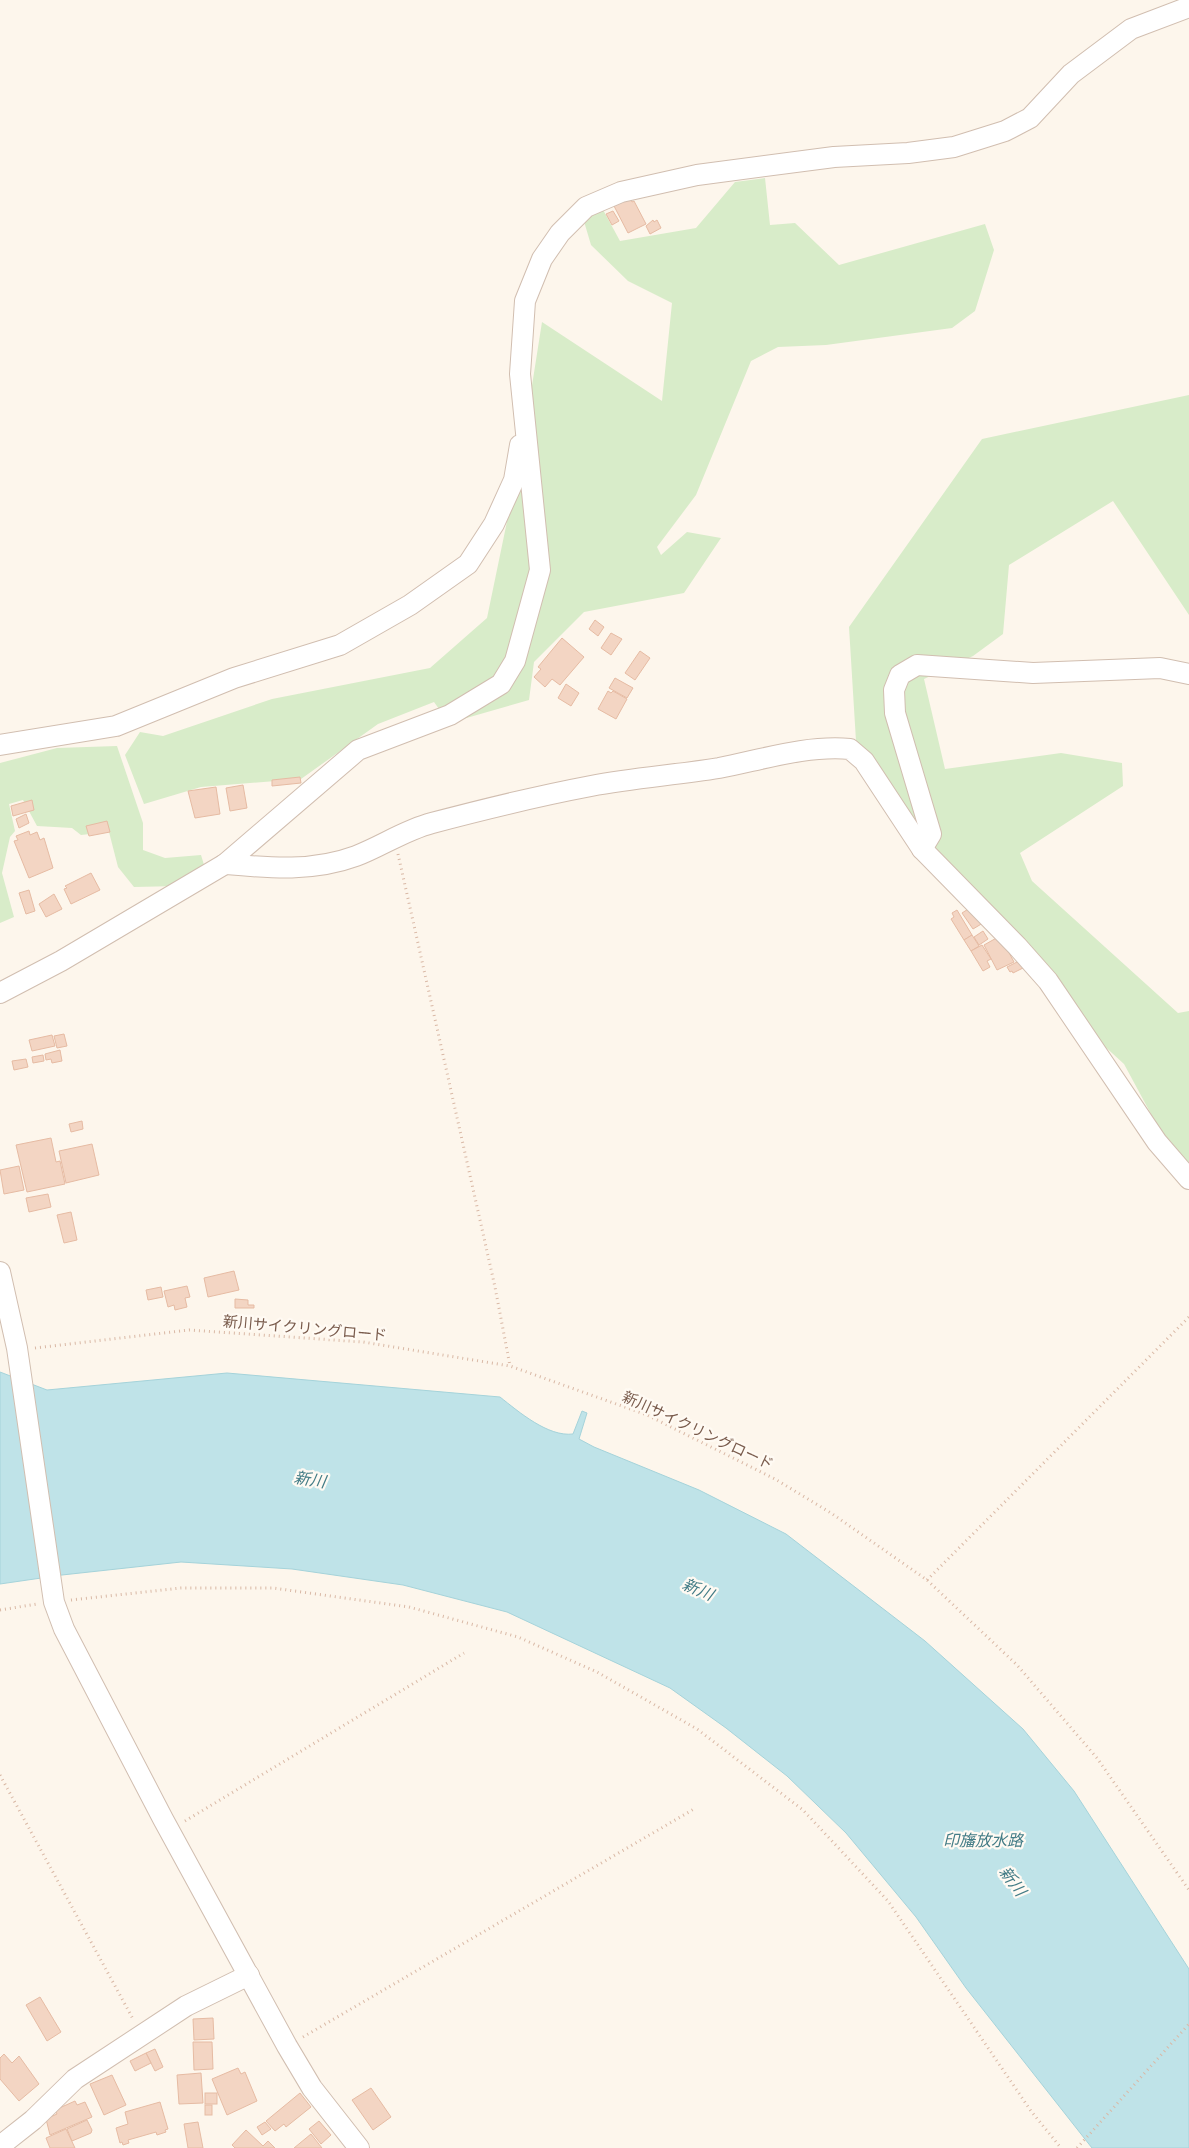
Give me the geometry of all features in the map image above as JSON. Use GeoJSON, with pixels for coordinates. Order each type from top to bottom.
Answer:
{"type":"FeatureCollection","features":[{"type":"Feature","properties":{"kind":"street"},"geometry":{"type":"LineString","coordinates":[[0,993],[62,961],[151,910],[225,864],[358,750],[450,715],[501,684],[515,662],[540,570],[520,374],[525,301],[542,259],[560,233],[586,207],[621,192],[697,175],[834,157],[908,153],[954,147],[1005,131],[1030,118],[1071,74],[1131,29],[1189,7]]}},
{"type":"Feature","properties":{"kind":"street"},"geometry":{"type":"LineString","coordinates":[[0,745],[116,726],[234,678],[340,645],[410,604],[468,564],[494,524],[514,480],[524,423]]}},
{"type":"Feature","properties":{"kind":"street"},"geometry":{"type":"LineString","coordinates":[[922,849],[931,834],[895,713],[894,690],[900,675],[917,665],[1033,673],[1160,668],[1189,674]]}},
{"type":"Feature","properties":{"kind":"street"},"geometry":{"type":"LineString","coordinates":[[225,864],[272,868],[303,868],[327,865],[356,855],[395,836],[430,823],[592,786],[669,776],[810,750],[834,747],[850,749],[864,760],[922,849],[1017,946],[1048,982],[1157,1142],[1189,1179]]}},
{"type":"Feature","properties":{"kind":"street"},"geometry":{"type":"LineString","coordinates":[[0,1272],[17,1348],[54,1602],[64,1629],[169,1831],[287,2046],[312,2088],[359,2148]]}},
{"type":"Feature","properties":{"kind":"street"},"geometry":{"type":"LineString","coordinates":[[0,2146],[33,2120],[75,2079],[186,2006],[249,1975]]}},
{"type":"Feature","properties":{"kind":"path"},"geometry":{"type":"LineString","coordinates":[[395,836],[495,1287],[510,1366]]}},
{"type":"Feature","properties":{"kind":"path"},"geometry":{"type":"LineString","coordinates":[[927,1580],[1189,1317]]}},
{"type":"Feature","properties":{"kind":"path","name":"新川サイクリングロード"},"geometry":{"type":"LineString","coordinates":[[17,1348],[37,1348],[190,1330],[363,1342],[510,1366],[647,1415],[776,1478],[831,1513],[927,1580],[1017,1665],[1092,1752],[1189,1890]]}},
{"type":"Feature","properties":{"kind":"path"},"geometry":{"type":"LineString","coordinates":[[0,1610],[181,1588],[273,1588],[410,1606],[518,1637],[597,1672],[697,1729],[803,1810],[888,1901],[1031,2111],[1060,2148]]}},
{"type":"Feature","properties":{"kind":"path"},"geometry":{"type":"LineString","coordinates":[[169,1831],[464,1653]]}},
{"type":"Feature","properties":{"kind":"path"},"geometry":{"type":"LineString","coordinates":[[0,1775],[142,2035]]}},
{"type":"Feature","properties":{"kind":"path"},"geometry":{"type":"LineString","coordinates":[[287,2046],[694,1809]]}},
{"type":"Feature","properties":{"kind":"path"},"geometry":{"type":"LineString","coordinates":[[1077,2148],[1189,2024]]}},
{"type":"Feature","properties":{"kind":"green space"},"geometry":{"type":"Polygon","coordinates":[[[765,178],[770,225],[795,223],[839,265],[985,224],[994,250],[975,311],[952,328],[826,345],[778,347],[751,361],[696,495],[657,547],[661,555],[687,532],[721,538],[684,593],[584,612],[534,662],[529,700],[449,723],[434,702],[378,724],[301,779],[201,787],[144,804],[125,755],[140,732],[163,736],[272,699],[430,668],[487,618],[522,449],[542,322],[662,401],[672,303],[628,281],[591,245],[583,218],[601,206],[620,241],[696,228],[735,182],[765,178]]]}},
{"type":"Feature","properties":{"kind":"green space"},"geometry":{"type":"Polygon","coordinates":[[[1189,395],[1189,615],[1113,501],[1009,565],[1003,634],[973,656],[924,679],[945,769],[1061,753],[1122,763],[1123,786],[1020,853],[1032,881],[1178,1013],[1189,1011],[1189,1164],[1158,1127],[1124,1064],[1101,1043],[954,872],[924,834],[888,778],[856,741],[849,627],[982,439],[1189,395]]]}},
{"type":"Feature","properties":{"kind":"green space"},"geometry":{"type":"Polygon","coordinates":[[[117,746],[143,823],[143,850],[165,858],[201,855],[205,868],[179,886],[134,887],[118,867],[109,832],[81,835],[72,828],[37,826],[23,800],[9,804],[15,831],[10,837],[2,873],[14,917],[0,923],[0,763],[57,748],[117,746]]]}},
{"type":"Feature","properties":{"kind":"water","name":"印旛放水路"},"geometry":{"type":"Polygon","coordinates":[[[0,1372],[47,1390],[227,1373],[500,1397],[544,1428],[563,1434],[573,1434],[582,1411],[587,1413],[579,1439],[699,1490],[786,1534],[925,1641],[1023,1729],[1074,1791],[1189,1969],[1189,2148],[1092,2148],[966,1988],[916,1917],[846,1833],[787,1776],[726,1728],[670,1688],[507,1612],[403,1585],[292,1569],[181,1562],[0,1584],[0,1372]]]}},
{"type":"Feature","properties":{"kind":"building"},"geometry":{"type":"Polygon","coordinates":[[[630,198],[632,202],[634,201],[646,224],[628,233],[614,206],[630,198]]]}},
{"type":"Feature","properties":{"kind":"building"},"geometry":{"type":"Polygon","coordinates":[[[613,211],[619,221],[612,225],[606,214],[613,211]]]}},
{"type":"Feature","properties":{"kind":"building"},"geometry":{"type":"Polygon","coordinates":[[[653,220],[654,222],[657,220],[661,228],[650,234],[646,226],[653,220]]]}},
{"type":"Feature","properties":{"kind":"building"},"geometry":{"type":"Polygon","coordinates":[[[595,620],[604,627],[598,636],[589,629],[595,620]]]}},
{"type":"Feature","properties":{"kind":"building"},"geometry":{"type":"Polygon","coordinates":[[[611,633],[622,639],[611,655],[601,648],[611,633]]]}},
{"type":"Feature","properties":{"kind":"building"},"geometry":{"type":"Polygon","coordinates":[[[562,638],[584,657],[560,685],[552,679],[545,687],[534,677],[541,669],[538,667],[562,638]]]}},
{"type":"Feature","properties":{"kind":"building"},"geometry":{"type":"Polygon","coordinates":[[[640,651],[650,658],[635,680],[625,673],[640,651]]]}},
{"type":"Feature","properties":{"kind":"building"},"geometry":{"type":"Polygon","coordinates":[[[615,678],[633,688],[627,698],[609,688],[615,678]]]}},
{"type":"Feature","properties":{"kind":"building"},"geometry":{"type":"Polygon","coordinates":[[[566,684],[579,693],[571,706],[558,698],[566,684]]]}},
{"type":"Feature","properties":{"kind":"building"},"geometry":{"type":"Polygon","coordinates":[[[608,691],[611,693],[613,691],[627,699],[616,719],[598,709],[608,691]]]}},
{"type":"Feature","properties":{"kind":"building"},"geometry":{"type":"Polygon","coordinates":[[[300,777],[301,783],[272,786],[272,780],[300,777]]]}},
{"type":"Feature","properties":{"kind":"building"},"geometry":{"type":"Polygon","coordinates":[[[243,785],[247,808],[230,811],[226,788],[243,785]]]}},
{"type":"Feature","properties":{"kind":"building"},"geometry":{"type":"Polygon","coordinates":[[[216,787],[220,814],[195,818],[188,791],[216,787]]]}},
{"type":"Feature","properties":{"kind":"building"},"geometry":{"type":"Polygon","coordinates":[[[32,800],[34,810],[13,816],[11,806],[32,800]]]}},
{"type":"Feature","properties":{"kind":"building"},"geometry":{"type":"Polygon","coordinates":[[[26,814],[29,823],[19,828],[16,819],[26,814]]]}},
{"type":"Feature","properties":{"kind":"building"},"geometry":{"type":"Polygon","coordinates":[[[107,821],[110,832],[89,836],[86,826],[107,821]]]}},
{"type":"Feature","properties":{"kind":"building"},"geometry":{"type":"Polygon","coordinates":[[[29,831],[30,835],[37,832],[40,840],[44,838],[53,868],[29,878],[14,841],[18,840],[16,836],[29,831]]]}},
{"type":"Feature","properties":{"kind":"building"},"geometry":{"type":"Polygon","coordinates":[[[91,873],[100,890],[71,904],[64,889],[67,888],[65,886],[91,873]]]}},
{"type":"Feature","properties":{"kind":"building"},"geometry":{"type":"Polygon","coordinates":[[[29,890],[35,911],[26,914],[19,893],[29,890]]]}},
{"type":"Feature","properties":{"kind":"building"},"geometry":{"type":"Polygon","coordinates":[[[54,894],[62,909],[46,917],[39,904],[54,894]]]}},
{"type":"Feature","properties":{"kind":"building"},"geometry":{"type":"Polygon","coordinates":[[[973,906],[983,923],[973,929],[962,913],[973,906]]]}},
{"type":"Feature","properties":{"kind":"building"},"geometry":{"type":"Polygon","coordinates":[[[957,910],[972,935],[964,940],[951,919],[954,917],[952,913],[957,910]]]}},
{"type":"Feature","properties":{"kind":"building"},"geometry":{"type":"Polygon","coordinates":[[[983,931],[988,939],[979,945],[974,937],[983,931]]]}},
{"type":"Feature","properties":{"kind":"building"},"geometry":{"type":"Polygon","coordinates":[[[972,935],[979,946],[971,951],[964,940],[972,935]]]}},
{"type":"Feature","properties":{"kind":"building"},"geometry":{"type":"Polygon","coordinates":[[[1000,936],[1014,962],[997,970],[984,945],[1000,936]]]}},
{"type":"Feature","properties":{"kind":"building"},"geometry":{"type":"Polygon","coordinates":[[[982,945],[991,959],[987,961],[990,967],[983,971],[971,951],[982,945]]]}},
{"type":"Feature","properties":{"kind":"building"},"geometry":{"type":"Polygon","coordinates":[[[1021,960],[1025,967],[1013,973],[1012,971],[1010,972],[1007,967],[1021,960]]]}},
{"type":"Feature","properties":{"kind":"building"},"geometry":{"type":"Polygon","coordinates":[[[64,1034],[67,1046],[57,1048],[54,1036],[64,1034]]]}},
{"type":"Feature","properties":{"kind":"building"},"geometry":{"type":"Polygon","coordinates":[[[52,1035],[55,1046],[32,1051],[29,1040],[52,1035]]]}},
{"type":"Feature","properties":{"kind":"building"},"geometry":{"type":"Polygon","coordinates":[[[60,1050],[62,1061],[52,1063],[51,1059],[46,1060],[45,1054],[60,1050]]]}},
{"type":"Feature","properties":{"kind":"building"},"geometry":{"type":"Polygon","coordinates":[[[43,1055],[44,1061],[33,1063],[32,1057],[43,1055]]]}},
{"type":"Feature","properties":{"kind":"building"},"geometry":{"type":"Polygon","coordinates":[[[26,1059],[28,1067],[14,1070],[12,1061],[26,1059]]]}},
{"type":"Feature","properties":{"kind":"building"},"geometry":{"type":"Polygon","coordinates":[[[82,1121],[83,1129],[71,1132],[69,1124],[82,1121]]]}},
{"type":"Feature","properties":{"kind":"building"},"geometry":{"type":"Polygon","coordinates":[[[51,1138],[56,1162],[60,1161],[65,1184],[27,1192],[16,1145],[51,1138]]]}},
{"type":"Feature","properties":{"kind":"building"},"geometry":{"type":"Polygon","coordinates":[[[92,1144],[99,1175],[66,1183],[59,1151],[92,1144]]]}},
{"type":"Feature","properties":{"kind":"building"},"geometry":{"type":"Polygon","coordinates":[[[19,1166],[24,1190],[4,1194],[0,1170],[19,1166]]]}},
{"type":"Feature","properties":{"kind":"building"},"geometry":{"type":"Polygon","coordinates":[[[48,1194],[51,1207],[29,1212],[26,1198],[48,1194]]]}},
{"type":"Feature","properties":{"kind":"building"},"geometry":{"type":"Polygon","coordinates":[[[71,1212],[77,1240],[64,1243],[57,1215],[71,1212]]]}},
{"type":"Feature","properties":{"kind":"building"},"geometry":{"type":"Polygon","coordinates":[[[234,1271],[239,1290],[208,1297],[204,1278],[234,1271]]]}},
{"type":"Feature","properties":{"kind":"building"},"geometry":{"type":"Polygon","coordinates":[[[187,1286],[190,1297],[185,1298],[187,1307],[175,1310],[174,1305],[168,1307],[164,1291],[187,1286]]]}},
{"type":"Feature","properties":{"kind":"building"},"geometry":{"type":"Polygon","coordinates":[[[161,1287],[163,1297],[148,1300],[146,1290],[161,1287]]]}},
{"type":"Feature","properties":{"kind":"building"},"geometry":{"type":"Polygon","coordinates":[[[235,1299],[248,1300],[248,1305],[254,1305],[254,1308],[235,1308],[235,1299]]]}},
{"type":"Feature","properties":{"kind":"building"},"geometry":{"type":"Polygon","coordinates":[[[40,1997],[61,2032],[47,2041],[26,2005],[40,1997]]]}},
{"type":"Feature","properties":{"kind":"building"},"geometry":{"type":"Polygon","coordinates":[[[213,2018],[214,2039],[194,2040],[193,2019],[213,2018]]]}},
{"type":"Feature","properties":{"kind":"building"},"geometry":{"type":"Polygon","coordinates":[[[193,2042],[212,2042],[213,2069],[194,2070],[193,2042]]]}},
{"type":"Feature","properties":{"kind":"building"},"geometry":{"type":"Polygon","coordinates":[[[155,2049],[163,2067],[155,2071],[146,2053],[155,2049]]]}},
{"type":"Feature","properties":{"kind":"building"},"geometry":{"type":"Polygon","coordinates":[[[146,2053],[151,2063],[135,2071],[130,2061],[146,2053]]]}},
{"type":"Feature","properties":{"kind":"building"},"geometry":{"type":"Polygon","coordinates":[[[4,2054],[12,2063],[19,2056],[39,2084],[19,2101],[0,2079],[0,2058],[4,2054]]]}},
{"type":"Feature","properties":{"kind":"building"},"geometry":{"type":"Polygon","coordinates":[[[238,2068],[241,2074],[245,2072],[257,2101],[227,2115],[212,2079],[238,2068]]]}},
{"type":"Feature","properties":{"kind":"building"},"geometry":{"type":"Polygon","coordinates":[[[201,2073],[203,2103],[179,2104],[177,2075],[201,2073]]]}},
{"type":"Feature","properties":{"kind":"building"},"geometry":{"type":"Polygon","coordinates":[[[112,2075],[126,2105],[104,2115],[90,2084],[112,2075]]]}},
{"type":"Feature","properties":{"kind":"building"},"geometry":{"type":"Polygon","coordinates":[[[371,2088],[391,2117],[373,2130],[352,2100],[371,2088]]]}},
{"type":"Feature","properties":{"kind":"building"},"geometry":{"type":"Polygon","coordinates":[[[205,2093],[217,2093],[217,2104],[205,2104],[205,2093]]]}},
{"type":"Feature","properties":{"kind":"building"},"geometry":{"type":"Polygon","coordinates":[[[300,2093],[311,2107],[286,2127],[284,2124],[275,2131],[266,2121],[300,2093]]]}},
{"type":"Feature","properties":{"kind":"building"},"geometry":{"type":"Polygon","coordinates":[[[75,2101],[77,2105],[85,2102],[92,2117],[50,2135],[46,2119],[57,2114],[55,2110],[75,2101]]]}},
{"type":"Feature","properties":{"kind":"building"},"geometry":{"type":"Polygon","coordinates":[[[160,2102],[168,2129],[165,2130],[166,2132],[157,2135],[156,2132],[128,2140],[129,2143],[123,2145],[122,2142],[120,2143],[116,2128],[128,2124],[125,2112],[160,2102]]]}},
{"type":"Feature","properties":{"kind":"building"},"geometry":{"type":"Polygon","coordinates":[[[205,2105],[212,2105],[212,2115],[205,2115],[205,2105]]]}},
{"type":"Feature","properties":{"kind":"building"},"geometry":{"type":"Polygon","coordinates":[[[87,2120],[92,2130],[91,2133],[72,2141],[67,2129],[87,2120]]]}},
{"type":"Feature","properties":{"kind":"building"},"geometry":{"type":"Polygon","coordinates":[[[319,2121],[331,2135],[321,2144],[309,2129],[319,2121]]]}},
{"type":"Feature","properties":{"kind":"building"},"geometry":{"type":"Polygon","coordinates":[[[198,2122],[203,2148],[188,2148],[184,2124],[198,2122]]]}},
{"type":"Feature","properties":{"kind":"building"},"geometry":{"type":"Polygon","coordinates":[[[265,2122],[271,2129],[262,2135],[257,2127],[265,2122]]]}},
{"type":"Feature","properties":{"kind":"building"},"geometry":{"type":"Polygon","coordinates":[[[66,2129],[75,2148],[50,2148],[46,2138],[66,2129]]]}},
{"type":"Feature","properties":{"kind":"building"},"geometry":{"type":"Polygon","coordinates":[[[246,2130],[263,2146],[268,2141],[275,2148],[235,2148],[232,2145],[246,2130]]]}},
{"type":"Feature","properties":{"kind":"building"},"geometry":{"type":"Polygon","coordinates":[[[311,2134],[322,2148],[294,2148],[311,2134]]]}},
{"type":"Feature","properties":{"kind":"water label","name":"新川"},"geometry":{"type":"Point","coordinates":[310,1479]}},
{"type":"Feature","properties":{"kind":"water label","name":"新川"},"geometry":{"type":"Point","coordinates":[698,1589]}},
{"type":"Feature","properties":{"kind":"water label","name":"新川"},"geometry":{"type":"Point","coordinates":[1013,1881]}}]}
